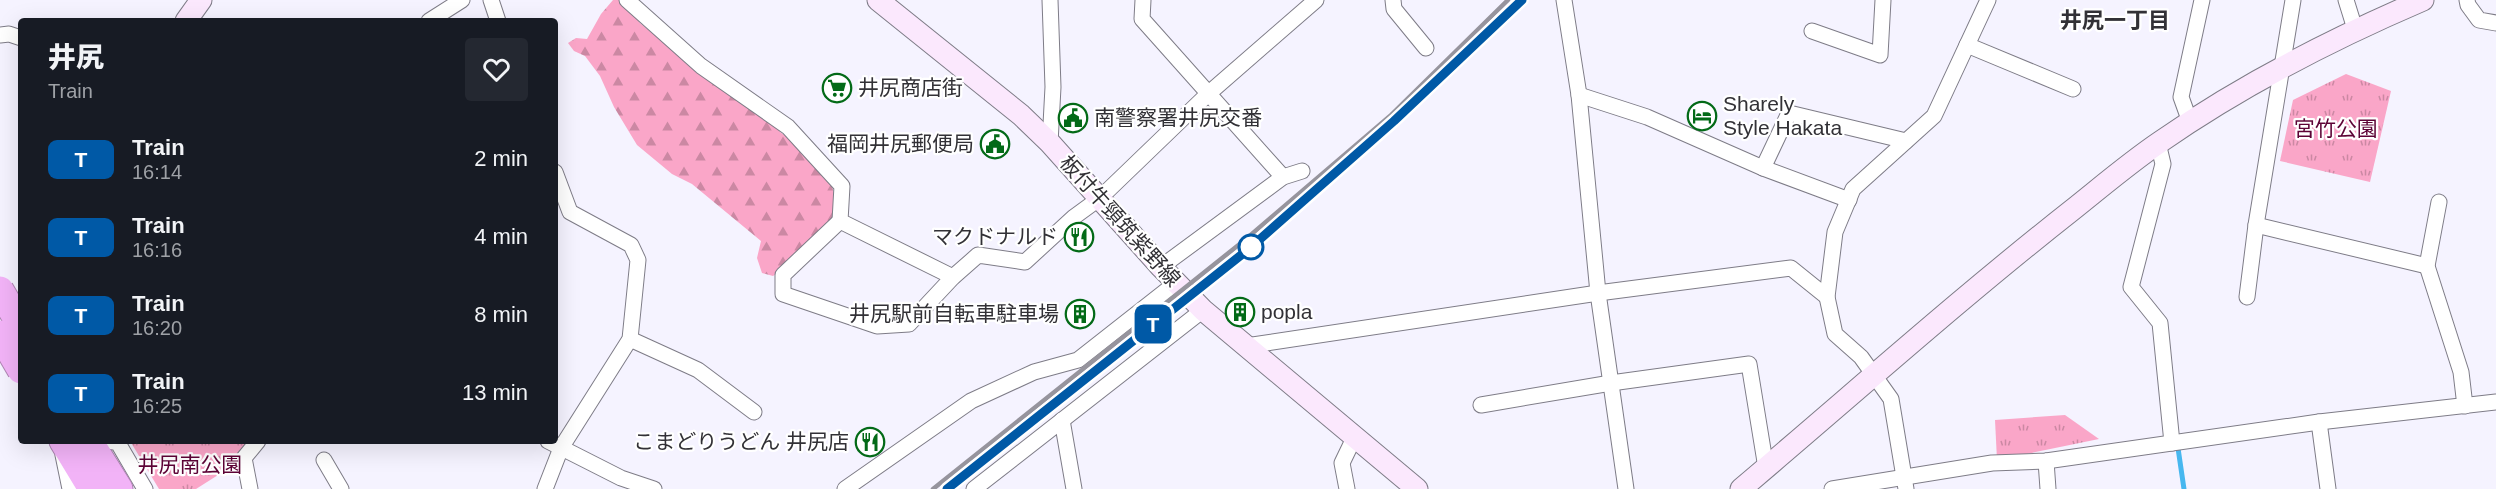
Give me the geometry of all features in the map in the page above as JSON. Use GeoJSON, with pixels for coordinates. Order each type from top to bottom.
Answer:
{"type":"FeatureCollection","features":[{"type":"Feature","properties":{"kind":"highway"},"geometry":{"type":"LineString","coordinates":[[0,285],[18,312]]}},
{"type":"Feature","properties":{"kind":"highway"},"geometry":{"type":"LineString","coordinates":[[0,290],[18,312]]}},
{"type":"Feature","properties":{"kind":"highway"},"geometry":{"type":"LineString","coordinates":[[5,356],[18,377]]}},
{"type":"Feature","properties":{"kind":"highway"},"geometry":{"type":"LineString","coordinates":[[93,444],[120,489]]}},
{"type":"Feature","properties":{"kind":"highway"},"geometry":{"type":"LineString","coordinates":[[60,446],[83,489]]}},
{"type":"Feature","properties":{"kind":"highway"},"geometry":{"type":"LineString","coordinates":[[60,446],[92,489]]}},
{"type":"Feature","properties":{"kind":"street"},"geometry":{"type":"LineString","coordinates":[[188,18],[201,0]]}},
{"type":"Feature","properties":{"kind":"street"},"geometry":{"type":"LineString","coordinates":[[434,18],[462,0]]}},
{"type":"Feature","properties":{"kind":"street"},"geometry":{"type":"LineString","coordinates":[[491,0],[497,18]]}},
{"type":"Feature","properties":{"kind":"street"},"geometry":{"type":"LineString","coordinates":[[627,0],[701,66],[788,127],[842,186],[840,221],[783,275],[783,294],[877,326],[909,324],[952,277],[978,255],[1025,262],[1074,217],[1100,198],[1208,94],[1316,0]]}},
{"type":"Feature","properties":{"kind":"street","name":"板付牛頸筑紫野線"},"geometry":{"type":"LineString","coordinates":[[878,0],[987,86],[1050,143],[1161,267],[1203,310],[1417,489]]}},
{"type":"Feature","properties":{"kind":"street"},"geometry":{"type":"LineString","coordinates":[[1050,0],[1053,87],[1050,143]]}},
{"type":"Feature","properties":{"kind":"street"},"geometry":{"type":"LineString","coordinates":[[1143,0],[1142,19],[1284,177]]}},
{"type":"Feature","properties":{"kind":"street"},"geometry":{"type":"LineString","coordinates":[[1393,0],[1394,9],[1426,48]]}},
{"type":"Feature","properties":{"kind":"street"},"geometry":{"type":"LineString","coordinates":[[1564,0],[1579,94],[1598,293],[1626,489]]}},
{"type":"Feature","properties":{"kind":"street"},"geometry":{"type":"LineString","coordinates":[[1812,31],[1880,55],[1883,0]]}},
{"type":"Feature","properties":{"kind":"street"},"geometry":{"type":"LineString","coordinates":[[1905,483],[1891,399],[1861,357],[1835,334],[1827,297],[1835,232],[1853,189],[1934,116],[1988,0]]}},
{"type":"Feature","properties":{"kind":"street"},"geometry":{"type":"LineString","coordinates":[[2190,122],[2181,97],[2202,0]]}},
{"type":"Feature","properties":{"kind":"street"},"geometry":{"type":"LineString","coordinates":[[2247,297],[2256,225],[2293,0]]}},
{"type":"Feature","properties":{"kind":"street"},"geometry":{"type":"LineString","coordinates":[[2346,0],[2355,29]]}},
{"type":"Feature","properties":{"kind":"street"},"geometry":{"type":"LineString","coordinates":[[1747,488],[1766,468],[2025,247],[2158,143],[2282,68],[2355,29],[2423,0]]}},
{"type":"Feature","properties":{"kind":"street"},"geometry":{"type":"LineString","coordinates":[[2467,0],[2479,20],[2496,22]]}},
{"type":"Feature","properties":{"kind":"street"},"geometry":{"type":"LineString","coordinates":[[0,34],[18,37]]}},
{"type":"Feature","properties":{"kind":"street"},"geometry":{"type":"LineString","coordinates":[[1967,45],[2073,89]]}},
{"type":"Feature","properties":{"kind":"street"},"geometry":{"type":"LineString","coordinates":[[1579,94],[1647,117],[1763,168],[1849,200]]}},
{"type":"Feature","properties":{"kind":"street"},"geometry":{"type":"LineString","coordinates":[[1763,168],[1789,113],[1906,141]]}},
{"type":"Feature","properties":{"kind":"street"},"geometry":{"type":"LineString","coordinates":[[2158,143],[2163,164],[2131,287],[2160,323],[2172,443]]}},
{"type":"Feature","properties":{"kind":"street"},"geometry":{"type":"LineString","coordinates":[[1161,267],[1284,177],[1302,171]]}},
{"type":"Feature","properties":{"kind":"street"},"geometry":{"type":"LineString","coordinates":[[558,180],[570,212],[631,245],[638,260],[630,339],[558,440]]}},
{"type":"Feature","properties":{"kind":"street"},"geometry":{"type":"LineString","coordinates":[[2439,202],[2427,266],[2461,372],[2465,406]]}},
{"type":"Feature","properties":{"kind":"street"},"geometry":{"type":"LineString","coordinates":[[840,221],[952,277]]}},
{"type":"Feature","properties":{"kind":"street"},"geometry":{"type":"LineString","coordinates":[[2256,225],[2427,266]]}},
{"type":"Feature","properties":{"kind":"street"},"geometry":{"type":"LineString","coordinates":[[1246,345],[1598,293],[1791,268],[1827,297]]}},
{"type":"Feature","properties":{"kind":"street"},"geometry":{"type":"LineString","coordinates":[[845,489],[971,401],[1034,372],[1078,360],[1176,283]]}},
{"type":"Feature","properties":{"kind":"street"},"geometry":{"type":"LineString","coordinates":[[974,489],[1203,310]]}},
{"type":"Feature","properties":{"kind":"street"},"geometry":{"type":"LineString","coordinates":[[5,356],[18,320]]}},
{"type":"Feature","properties":{"kind":"street"},"geometry":{"type":"LineString","coordinates":[[630,339],[698,370],[754,412]]}},
{"type":"Feature","properties":{"kind":"street"},"geometry":{"type":"LineString","coordinates":[[1481,405],[1611,383],[1749,364],[1766,468]]}},
{"type":"Feature","properties":{"kind":"street"},"geometry":{"type":"LineString","coordinates":[[1832,489],[1905,483],[1992,463],[2046,461],[2319,422],[2496,402]]}},
{"type":"Feature","properties":{"kind":"street"},"geometry":{"type":"LineString","coordinates":[[1062,420],[1074,489]]}},
{"type":"Feature","properties":{"kind":"street"},"geometry":{"type":"LineString","coordinates":[[2319,422],[2328,489]]}},
{"type":"Feature","properties":{"kind":"street"},"geometry":{"type":"LineString","coordinates":[[1347,489],[1342,463],[1355,436]]}},
{"type":"Feature","properties":{"kind":"street"},"geometry":{"type":"LineString","coordinates":[[119,444],[145,489]]}},
{"type":"Feature","properties":{"kind":"street"},"geometry":{"type":"LineString","coordinates":[[250,489],[244,458],[256,444]]}},
{"type":"Feature","properties":{"kind":"street"},"geometry":{"type":"LineString","coordinates":[[545,489],[555,444],[620,483],[654,489]]}},
{"type":"Feature","properties":{"kind":"street"},"geometry":{"type":"LineString","coordinates":[[60,446],[70,489]]}},
{"type":"Feature","properties":{"kind":"street"},"geometry":{"type":"LineString","coordinates":[[324,460],[341,489]]}},
{"type":"Feature","properties":{"kind":"street"},"geometry":{"type":"LineString","coordinates":[[2046,461],[2048,489]]}},
{"type":"Feature","properties":{"kind":"green space"},"geometry":{"type":"Polygon","coordinates":[[[613,0],[622,0],[640,23],[662,41],[777,126],[780,132],[795,143],[830,179],[835,197],[833,219],[788,266],[773,276],[762,273],[757,258],[761,241],[692,184],[672,174],[637,145],[614,107],[600,76],[585,56],[574,51],[568,43],[576,38],[587,39],[601,14],[613,0]]]}},
{"type":"Feature","properties":{"kind":"green space","name":"宮竹公園"},"geometry":{"type":"Polygon","coordinates":[[[2346,74],[2391,91],[2370,182],[2280,161],[2293,100],[2346,74]]]}},
{"type":"Feature","properties":{"kind":"green space"},"geometry":{"type":"Polygon","coordinates":[[[2065,415],[2099,439],[1997,460],[1995,420],[2065,415]]]}},
{"type":"Feature","properties":{"kind":"green space","name":"井尻南公園"},"geometry":{"type":"Polygon","coordinates":[[[132,444],[247,444],[237,463],[196,489],[159,489],[132,444]]]}},
{"type":"Feature","properties":{"kind":"waterway"},"geometry":{"type":"LineString","coordinates":[[2178,448],[2184,489]]}},
{"type":"Feature","properties":{"kind":"railway"},"geometry":{"type":"LineString","coordinates":[[933,489],[1246,239],[1390,116],[1508,0]]}},
{"type":"Feature","properties":{"kind":"railway"},"geometry":{"type":"LineString","coordinates":[[1492,28],[1522,0]]}},
{"type":"Feature","properties":{"kind":"railway"},"geometry":{"type":"LineString","coordinates":[[1221,270],[1286,216]]}},
{"type":"Feature","properties":{"kind":"railway"},"geometry":{"type":"LineString","coordinates":[[947,489],[1163,316]]}},
{"type":"Feature","properties":{"kind":"train","name":"T"},"geometry":{"type":"LineString","coordinates":[[947,489],[1203,283],[1250,248],[1394,121],[1522,0]]}},
{"type":"Feature","properties":{"kind":"place","name":"井尻商店街"},"geometry":{"type":"Point","coordinates":[837,88]}},
{"type":"Feature","properties":{"kind":"place","name":"Sharely Style Hakata"},"geometry":{"type":"Point","coordinates":[1702,116]}},
{"type":"Feature","properties":{"kind":"place","name":"南警察署井尻交番"},"geometry":{"type":"Point","coordinates":[1073,118]}},
{"type":"Feature","properties":{"kind":"place","name":"福岡井尻郵便局"},"geometry":{"type":"Point","coordinates":[995,144]}},
{"type":"Feature","properties":{"kind":"place","name":"マクドナルド"},"geometry":{"type":"Point","coordinates":[1079,237]}},
{"type":"Feature","properties":{"kind":"place","name":"popla"},"geometry":{"type":"Point","coordinates":[1240,312]}},
{"type":"Feature","properties":{"kind":"place","name":"井尻駅前自転車駐車場"},"geometry":{"type":"Point","coordinates":[1080,314]}},
{"type":"Feature","properties":{"kind":"place","name":"こまどりうどん 井尻店"},"geometry":{"type":"Point","coordinates":[870,442]}},
{"type":"Feature","properties":{"kind":"district","name":"井尻一丁目"},"geometry":{"type":"Point","coordinates":[2115,20]}}]}
